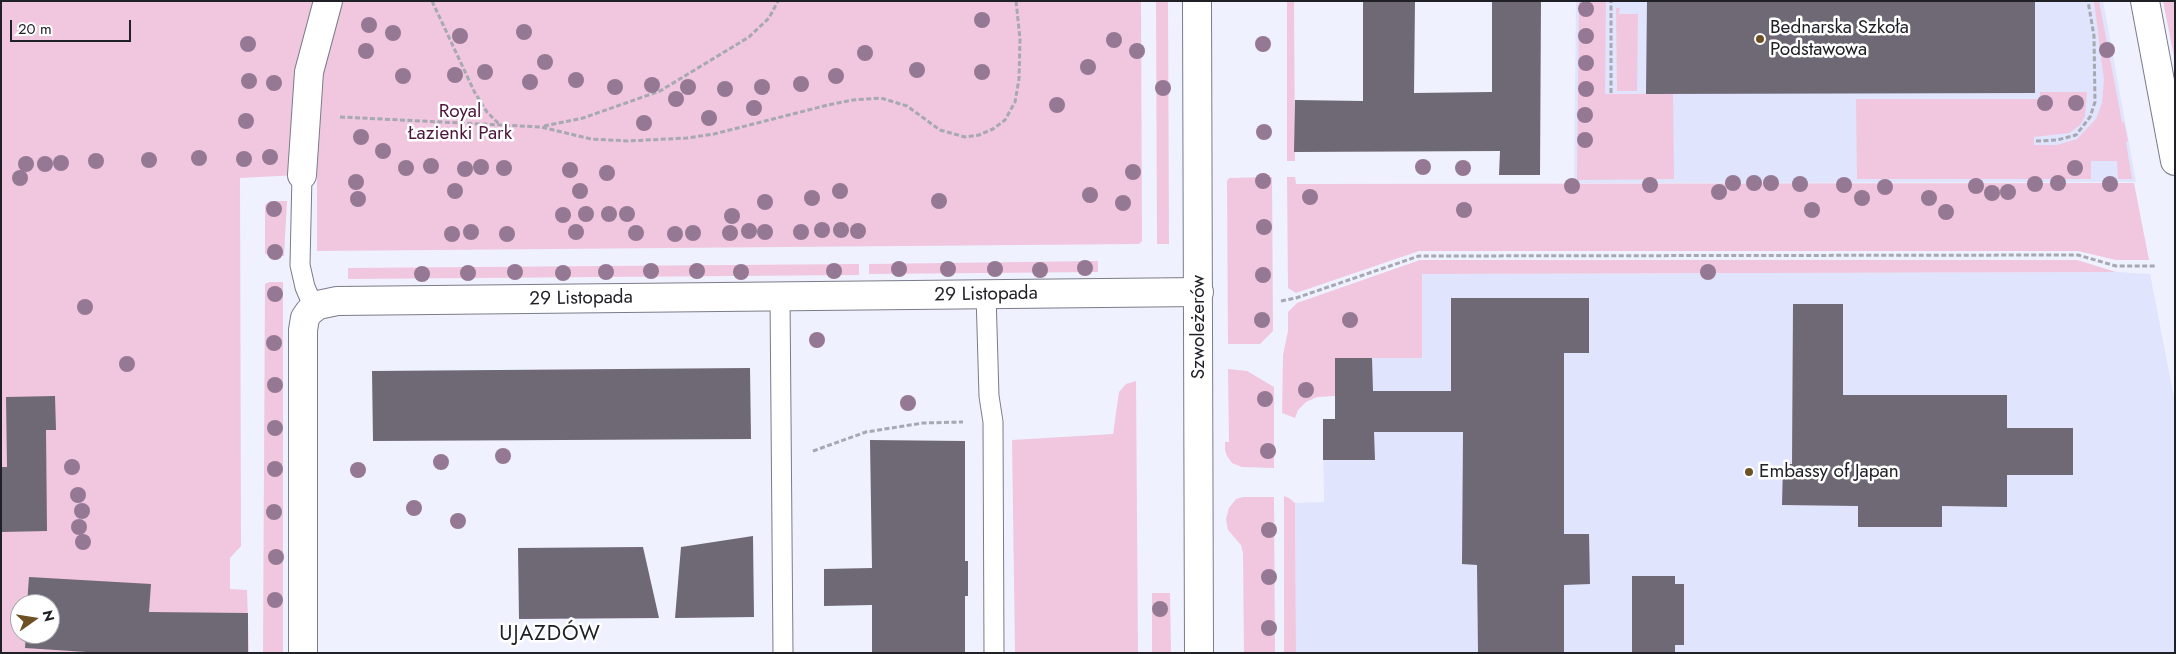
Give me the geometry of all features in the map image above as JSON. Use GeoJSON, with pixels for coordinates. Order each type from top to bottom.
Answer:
{"type":"FeatureCollection","features":[{"type":"Feature","properties":{"kind":"street"},"geometry":{"type":"LineString","coordinates":[[302,175],[309,72],[328,1]]}},
{"type":"Feature","properties":{"kind":"street","name":"Szwoleżerów"},"geometry":{"type":"LineString","coordinates":[[1197,1],[1199,653]]}},
{"type":"Feature","properties":{"kind":"street"},"geometry":{"type":"LineString","coordinates":[[2144,1],[2175,161]]}},
{"type":"Feature","properties":{"kind":"street","name":"29 Listopada"},"geometry":{"type":"LineString","coordinates":[[314,308],[322,304],[337,302],[1199,292]]}},
{"type":"Feature","properties":{"kind":"street"},"geometry":{"type":"LineString","coordinates":[[303,653],[303,330],[305,318],[314,308]]}},
{"type":"Feature","properties":{"kind":"lane"},"geometry":{"type":"LineString","coordinates":[[302,175],[300,265],[305,288],[314,308]]}},
{"type":"Feature","properties":{"kind":"lane"},"geometry":{"type":"LineString","coordinates":[[986,294],[988,396],[993,422],[994,653]]}},
{"type":"Feature","properties":{"kind":"lane"},"geometry":{"type":"LineString","coordinates":[[780,296],[783,653]]}},
{"type":"Feature","properties":{"kind":"path"},"geometry":{"type":"LineString","coordinates":[[432,1],[475,93],[487,112],[500,125]]}},
{"type":"Feature","properties":{"kind":"path"},"geometry":{"type":"LineString","coordinates":[[541,127],[583,118],[660,91],[749,37],[769,18],[778,1]]}},
{"type":"Feature","properties":{"kind":"path"},"geometry":{"type":"LineString","coordinates":[[305,113],[334,117],[541,127],[591,139],[628,141],[687,138],[714,134],[836,104],[881,98],[907,106],[940,130],[965,137],[993,129],[1005,120],[1015,102],[1019,79],[1020,39],[1016,1]]}},
{"type":"Feature","properties":{"kind":"path"},"geometry":{"type":"LineString","coordinates":[[1611,1],[1611,93]]}},
{"type":"Feature","properties":{"kind":"path"},"geometry":{"type":"LineString","coordinates":[[2036,141],[2057,140],[2076,135],[2090,117],[2095,102],[2094,36],[2088,1]]}},
{"type":"Feature","properties":{"kind":"path"},"geometry":{"type":"LineString","coordinates":[[1281,301],[1296,298],[1419,256],[2078,255],[2116,266],[2155,266]]}},
{"type":"Feature","properties":{"kind":"path"},"geometry":{"type":"LineString","coordinates":[[782,462],[866,432],[923,423],[993,422]]}},
{"type":"Feature","properties":{"kind":"shaded area"},"geometry":{"type":"Polygon","coordinates":[[[1576,1],[2103,1],[2136,182],[1574,183],[1576,1]]]}},
{"type":"Feature","properties":{"kind":"shaded area","name":"Embassy of Japan"},"geometry":{"type":"Polygon","coordinates":[[[2116,272],[2150,274],[2175,402],[2175,653],[1296,653],[1295,503],[1324,502],[1323,419],[1343,419],[1335,396],[1335,358],[1421,358],[1422,274],[2116,272]]]}},
{"type":"Feature","properties":{"kind":"green space","name":"Royal Łazienki Park"},"geometry":{"type":"Polygon","coordinates":[[[1,1],[1141,1],[1142,241],[1139,244],[317,251],[317,174],[240,178],[241,546],[230,558],[230,589],[247,590],[249,653],[1,653],[1,1]]]}},
{"type":"Feature","properties":{"kind":"green space"},"geometry":{"type":"Polygon","coordinates":[[[1156,1],[1168,1],[1169,244],[1157,244],[1156,1]]]}},
{"type":"Feature","properties":{"kind":"green space"},"geometry":{"type":"Polygon","coordinates":[[[1287,1],[1294,1],[1295,161],[1287,161],[1287,1]]]}},
{"type":"Feature","properties":{"kind":"green space"},"geometry":{"type":"Polygon","coordinates":[[[1579,1],[1606,1],[1605,94],[1673,94],[1674,179],[1577,180],[1579,1]]]}},
{"type":"Feature","properties":{"kind":"green space"},"geometry":{"type":"Polygon","coordinates":[[[2094,1],[2099,1],[2122,122],[2124,122],[2128,141],[2126,142],[2132,179],[2118,179],[2117,161],[2091,161],[2091,179],[1857,179],[1856,99],[2040,99],[2040,92],[2087,92],[2085,116],[2080,125],[2069,133],[2034,137],[2034,145],[2057,145],[2077,139],[2096,119],[2102,103],[2104,80],[2094,1]]]}},
{"type":"Feature","properties":{"kind":"green space"},"geometry":{"type":"Polygon","coordinates":[[[2163,1],[2175,1],[2175,62],[2163,1]]]}},
{"type":"Feature","properties":{"kind":"green space"},"geometry":{"type":"Polygon","coordinates":[[[1616,8],[1620,8],[1619,14],[1638,14],[1637,91],[1617,91],[1616,8]]]}},
{"type":"Feature","properties":{"kind":"green space"},"geometry":{"type":"Polygon","coordinates":[[[1272,177],[1273,331],[1260,344],[1228,344],[1227,181],[1229,178],[1272,177]]]}},
{"type":"Feature","properties":{"kind":"green space"},"geometry":{"type":"Polygon","coordinates":[[[1287,177],[1295,177],[1296,184],[2134,183],[2149,260],[2116,260],[2078,251],[1419,251],[1296,293],[1288,288],[1287,177]]]}},
{"type":"Feature","properties":{"kind":"green space"},"geometry":{"type":"Polygon","coordinates":[[[270,201],[287,201],[284,256],[265,254],[265,205],[270,201]]]}},
{"type":"Feature","properties":{"kind":"green space"},"geometry":{"type":"Polygon","coordinates":[[[1420,260],[2077,260],[2116,272],[1422,274],[1422,358],[1336,358],[1335,396],[1317,397],[1306,402],[1298,410],[1295,418],[1282,413],[1283,355],[1288,331],[1288,312],[1297,303],[1420,260]]]}},
{"type":"Feature","properties":{"kind":"green space"},"geometry":{"type":"Polygon","coordinates":[[[1098,261],[1098,272],[869,274],[869,264],[1098,261]]]}},
{"type":"Feature","properties":{"kind":"green space"},"geometry":{"type":"Polygon","coordinates":[[[859,264],[859,275],[348,279],[348,268],[859,264]]]}},
{"type":"Feature","properties":{"kind":"green space"},"geometry":{"type":"Polygon","coordinates":[[[283,282],[283,653],[263,653],[265,284],[283,282]]]}},
{"type":"Feature","properties":{"kind":"green space"},"geometry":{"type":"Polygon","coordinates":[[[1228,369],[1247,371],[1274,387],[1274,468],[1242,467],[1232,463],[1227,456],[1225,442],[1229,442],[1228,369]]]}},
{"type":"Feature","properties":{"kind":"green space"},"geometry":{"type":"Polygon","coordinates":[[[1136,381],[1138,653],[1015,653],[1012,440],[1113,434],[1119,392],[1126,384],[1136,381]]]}},
{"type":"Feature","properties":{"kind":"green space"},"geometry":{"type":"Polygon","coordinates":[[[1284,496],[1295,503],[1296,653],[1284,653],[1284,496]]]}},
{"type":"Feature","properties":{"kind":"green space"},"geometry":{"type":"Polygon","coordinates":[[[1243,497],[1274,497],[1275,653],[1244,653],[1243,553],[1241,545],[1228,530],[1226,519],[1229,508],[1236,499],[1243,497]]]}},
{"type":"Feature","properties":{"kind":"green space"},"geometry":{"type":"Polygon","coordinates":[[[1152,593],[1170,593],[1171,653],[1152,653],[1152,593]]]}},
{"type":"Feature","properties":{"kind":"building"},"geometry":{"type":"Polygon","coordinates":[[[1363,1],[1415,1],[1414,93],[1492,92],[1492,1],[1541,1],[1540,175],[1499,175],[1500,151],[1294,152],[1295,100],[1363,101],[1363,1]]]}},
{"type":"Feature","properties":{"kind":"building"},"geometry":{"type":"Polygon","coordinates":[[[1647,1],[2035,1],[2035,93],[1646,94],[1647,1]]]}},
{"type":"Feature","properties":{"kind":"building"},"geometry":{"type":"Polygon","coordinates":[[[1451,298],[1589,298],[1589,353],[1564,353],[1564,534],[1589,534],[1590,584],[1564,585],[1564,653],[1478,653],[1477,565],[1462,564],[1463,432],[1374,432],[1375,460],[1323,460],[1323,419],[1335,419],[1335,358],[1372,358],[1373,391],[1451,391],[1451,298]]]}},
{"type":"Feature","properties":{"kind":"building"},"geometry":{"type":"Polygon","coordinates":[[[1793,304],[1843,304],[1843,395],[2007,395],[2007,428],[2073,428],[2073,475],[2007,475],[2007,507],[1942,506],[1942,527],[1858,527],[1858,506],[1782,505],[1783,464],[1792,464],[1793,304]]]}},
{"type":"Feature","properties":{"kind":"building"},"geometry":{"type":"Polygon","coordinates":[[[750,368],[751,439],[373,441],[372,371],[750,368]]]}},
{"type":"Feature","properties":{"kind":"building"},"geometry":{"type":"Polygon","coordinates":[[[55,396],[56,430],[46,430],[47,531],[1,532],[1,467],[7,467],[6,397],[55,396]]]}},
{"type":"Feature","properties":{"kind":"building"},"geometry":{"type":"Polygon","coordinates":[[[870,440],[965,441],[965,561],[968,561],[968,596],[965,596],[965,653],[872,653],[872,605],[824,606],[824,569],[872,568],[870,440]]]}},
{"type":"Feature","properties":{"kind":"building"},"geometry":{"type":"Polygon","coordinates":[[[753,536],[754,617],[675,618],[681,547],[753,536]]]}},
{"type":"Feature","properties":{"kind":"building"},"geometry":{"type":"Polygon","coordinates":[[[643,547],[659,618],[519,619],[518,548],[643,547]]]}},
{"type":"Feature","properties":{"kind":"building"},"geometry":{"type":"Polygon","coordinates":[[[1632,576],[1675,576],[1675,584],[1684,584],[1684,645],[1675,645],[1675,653],[1632,653],[1632,576]]]}},
{"type":"Feature","properties":{"kind":"building"},"geometry":{"type":"Polygon","coordinates":[[[29,577],[151,584],[149,612],[248,613],[248,653],[102,653],[25,648],[25,644],[60,644],[60,594],[28,594],[29,577]]]}},
{"type":"Feature","properties":{"kind":"place","name":"Bednarska Szkoła Podstawowa"},"geometry":{"type":"Point","coordinates":[1760,39]}},
{"type":"Feature","properties":{"kind":"place","name":"Embassy of Japan"},"geometry":{"type":"Point","coordinates":[1749,472]}},
{"type":"Feature","properties":{"kind":"district","name":"UJAZDÓW"},"geometry":{"type":"Point","coordinates":[550,635]}}]}
